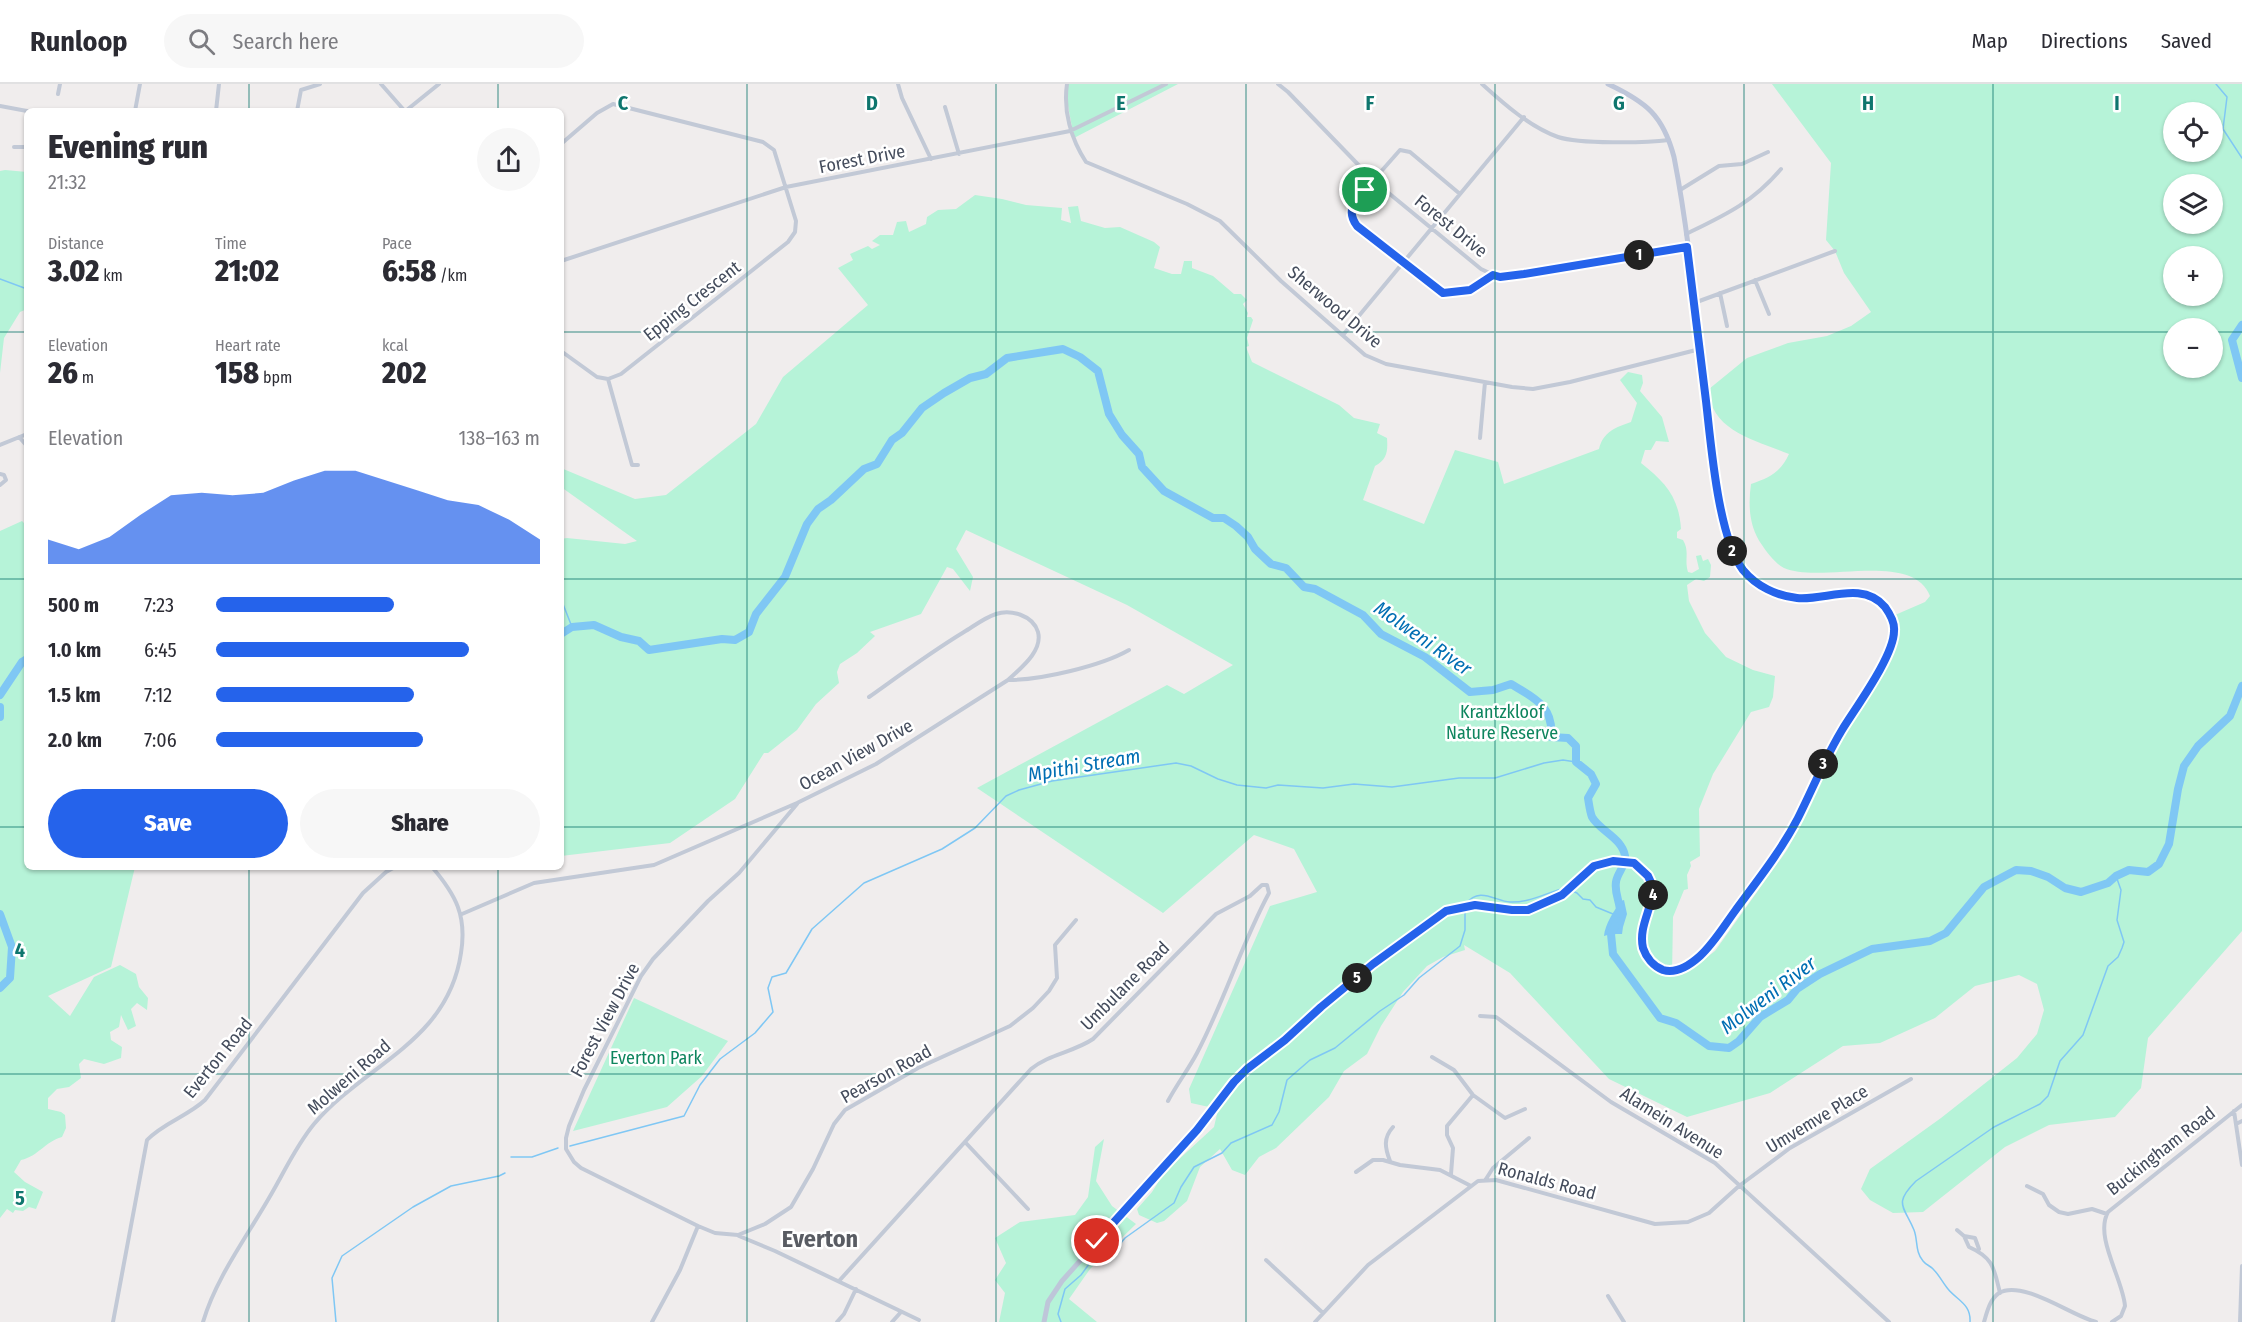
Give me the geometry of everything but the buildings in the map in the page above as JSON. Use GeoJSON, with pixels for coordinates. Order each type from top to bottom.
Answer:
{"type":"FeatureCollection","features":[{"type":"Feature","properties":{"kind":"main road"},"geometry":{"type":"LineString","coordinates":[[1044,1322],[1048,1302],[1062,1281],[1197,1130],[1234,1082],[1373,964],[1446,911],[1475,905],[1528,910],[1558,898],[1569,890],[1584,873],[1600,864],[1628,861],[1644,872],[1653,887],[1642,932],[1646,955],[1653,964],[1663,970],[1672,971],[1698,958],[1713,942],[1777,853],[1798,818],[1837,738],[1891,646],[1894,632],[1892,619],[1881,603],[1870,596],[1855,593],[1804,598],[1784,596],[1758,584],[1742,569],[1733,553],[1724,521],[1679,191],[1669,140],[1652,111],[1636,98],[1608,84]]}},
{"type":"Feature","properties":{"kind":"street"},"geometry":{"type":"LineString","coordinates":[[58,94],[60,84]]}},
{"type":"Feature","properties":{"kind":"street"},"geometry":{"type":"LineString","coordinates":[[136,108],[140,84]]}},
{"type":"Feature","properties":{"kind":"street"},"geometry":{"type":"LineString","coordinates":[[216,108],[219,84]]}},
{"type":"Feature","properties":{"kind":"street"},"geometry":{"type":"LineString","coordinates":[[298,108],[301,90],[320,84]]}},
{"type":"Feature","properties":{"kind":"street"},"geometry":{"type":"LineString","coordinates":[[381,84],[403,108]]}},
{"type":"Feature","properties":{"kind":"street"},"geometry":{"type":"LineString","coordinates":[[408,108],[439,84]]}},
{"type":"Feature","properties":{"kind":"street"},"geometry":{"type":"LineString","coordinates":[[898,84],[908,113],[931,159]]}},
{"type":"Feature","properties":{"kind":"street","name":"Sherwood Drive"},"geometry":{"type":"LineString","coordinates":[[1068,84],[1066,102],[1070,131],[1086,162],[1187,204],[1220,221],[1281,281],[1365,355],[1386,364],[1522,389],[1542,388],[1700,350]]}},
{"type":"Feature","properties":{"kind":"street","name":"Forest Drive"},"geometry":{"type":"LineString","coordinates":[[564,260],[786,187],[1070,131],[1166,84]]}},
{"type":"Feature","properties":{"kind":"street","name":"Forest Drive"},"geometry":{"type":"LineString","coordinates":[[1278,84],[1374,181],[1480,269],[1493,275],[1500,277],[1524,274],[1687,247]]}},
{"type":"Feature","properties":{"kind":"street"},"geometry":{"type":"LineString","coordinates":[[1482,84],[1542,129],[1568,139],[1669,140]]}},
{"type":"Feature","properties":{"kind":"street","name":"Epping Crescent"},"geometry":{"type":"LineString","coordinates":[[564,142],[607,106],[619,104],[763,142],[774,150],[796,221],[795,232],[788,242],[621,374],[608,379]]}},
{"type":"Feature","properties":{"kind":"street"},"geometry":{"type":"LineString","coordinates":[[0,106],[24,110]]}},
{"type":"Feature","properties":{"kind":"street"},"geometry":{"type":"LineString","coordinates":[[945,107],[959,154]]}},
{"type":"Feature","properties":{"kind":"street"},"geometry":{"type":"LineString","coordinates":[[1343,335],[1524,117]]}},
{"type":"Feature","properties":{"kind":"street"},"geometry":{"type":"LineString","coordinates":[[14,147],[24,147]]}},
{"type":"Feature","properties":{"kind":"street"},"geometry":{"type":"LineString","coordinates":[[1460,194],[1417,157],[1405,149],[1400,150],[1394,154],[1374,181],[1355,201],[1351,214],[1352,220],[1403,264],[1443,293],[1470,290],[1493,275]]}},
{"type":"Feature","properties":{"kind":"street"},"geometry":{"type":"LineString","coordinates":[[1679,191],[1719,166],[1742,164],[1768,152]]}},
{"type":"Feature","properties":{"kind":"street"},"geometry":{"type":"LineString","coordinates":[[1685,234],[1745,203],[1762,190],[1781,169]]}},
{"type":"Feature","properties":{"kind":"street"},"geometry":{"type":"LineString","coordinates":[[1694,303],[1835,251]]}},
{"type":"Feature","properties":{"kind":"street"},"geometry":{"type":"LineString","coordinates":[[1755,280],[1769,314]]}},
{"type":"Feature","properties":{"kind":"street"},"geometry":{"type":"LineString","coordinates":[[1720,293],[1727,326]]}},
{"type":"Feature","properties":{"kind":"street"},"geometry":{"type":"LineString","coordinates":[[564,353],[597,377],[608,379],[632,465],[638,465]]}},
{"type":"Feature","properties":{"kind":"street"},"geometry":{"type":"LineString","coordinates":[[1480,438],[1485,382]]}},
{"type":"Feature","properties":{"kind":"street"},"geometry":{"type":"LineString","coordinates":[[0,445],[24,435]]}},
{"type":"Feature","properties":{"kind":"street"},"geometry":{"type":"LineString","coordinates":[[19,437],[24,443]]}},
{"type":"Feature","properties":{"kind":"street"},"geometry":{"type":"LineString","coordinates":[[0,474],[4,475],[6,480],[0,485]]}},
{"type":"Feature","properties":{"kind":"street","name":"Ocean View Drive"},"geometry":{"type":"LineString","coordinates":[[462,915],[534,883],[654,865],[797,803],[876,764],[1008,680],[1026,663],[1037,645],[1039,639],[1036,627],[1026,617],[1007,612],[984,620],[946,643],[869,697]]}},
{"type":"Feature","properties":{"kind":"street"},"geometry":{"type":"LineString","coordinates":[[1008,680],[1031,679],[1103,663],[1129,650]]}},
{"type":"Feature","properties":{"kind":"street","name":"Forest View Drive"},"geometry":{"type":"LineString","coordinates":[[698,1226],[581,1168],[566,1149],[566,1138],[584,1090],[640,976],[708,901],[739,873],[797,803]]}},
{"type":"Feature","properties":{"kind":"street","name":"Everton Road"},"geometry":{"type":"LineString","coordinates":[[113,1322],[147,1140],[153,1133],[190,1113],[205,1100],[363,893],[390,870]]}},
{"type":"Feature","properties":{"kind":"street"},"geometry":{"type":"LineString","coordinates":[[435,870],[462,915]]}},
{"type":"Feature","properties":{"kind":"street","name":"Umbulane Road"},"geometry":{"type":"LineString","coordinates":[[839,1281],[1031,1069],[1093,1039],[1216,914],[1250,896],[1262,885],[1267,885],[1269,894],[1258,914],[1197,1054],[1168,1101]]}},
{"type":"Feature","properties":{"kind":"street","name":"Molweni Road"},"geometry":{"type":"LineString","coordinates":[[203,1322],[208,1304],[234,1257],[293,1154],[313,1125],[357,1084],[413,1040],[440,1009],[451,990],[459,965],[464,930],[462,915]]}},
{"type":"Feature","properties":{"kind":"street","name":"Pearson Road"},"geometry":{"type":"LineString","coordinates":[[738,1235],[765,1224],[791,1207],[834,1124],[845,1110],[918,1068],[1010,1026],[1033,1008],[1058,978],[1055,945],[1076,920]]}},
{"type":"Feature","properties":{"kind":"street","name":"Alamein Avenue"},"geometry":{"type":"LineString","coordinates":[[1480,1016],[1496,1017],[1611,1102],[1703,1155],[1889,1322]]}},
{"type":"Feature","properties":{"kind":"street"},"geometry":{"type":"LineString","coordinates":[[1432,1057],[1454,1070],[1473,1095],[1505,1118],[1525,1109]]}},
{"type":"Feature","properties":{"kind":"street","name":"Umvemve Place"},"geometry":{"type":"LineString","coordinates":[[1739,1186],[1790,1148],[1911,1079]]}},
{"type":"Feature","properties":{"kind":"street"},"geometry":{"type":"LineString","coordinates":[[1451,1174],[1453,1148],[1447,1135],[1447,1126],[1473,1095]]}},
{"type":"Feature","properties":{"kind":"street","name":"Buckingham Road"},"geometry":{"type":"LineString","coordinates":[[2112,1322],[2121,1316],[2125,1306],[2104,1236],[2104,1221],[2107,1214],[2113,1206],[2242,1105]]}},
{"type":"Feature","properties":{"kind":"street"},"geometry":{"type":"LineString","coordinates":[[2234,1112],[2242,1166]]}},
{"type":"Feature","properties":{"kind":"street"},"geometry":{"type":"LineString","coordinates":[[2236,1124],[2242,1122]]}},
{"type":"Feature","properties":{"kind":"street"},"geometry":{"type":"LineString","coordinates":[[1390,1162],[1385,1143],[1393,1127]]}},
{"type":"Feature","properties":{"kind":"street"},"geometry":{"type":"LineString","coordinates":[[1486,1179],[1493,1168],[1529,1138]]}},
{"type":"Feature","properties":{"kind":"street"},"geometry":{"type":"LineString","coordinates":[[965,1142],[1028,1209]]}},
{"type":"Feature","properties":{"kind":"street"},"geometry":{"type":"LineString","coordinates":[[1356,1172],[1373,1160],[1390,1162],[1440,1170],[1471,1186]]}},
{"type":"Feature","properties":{"kind":"street","name":"Ronalds Road"},"geometry":{"type":"LineString","coordinates":[[1315,1322],[1376,1258],[1471,1186],[1486,1179],[1518,1185],[1655,1224],[1681,1223],[1700,1218],[1709,1213],[1739,1186]]}},
{"type":"Feature","properties":{"kind":"street"},"geometry":{"type":"LineString","coordinates":[[2027,1186],[2043,1194],[2049,1205],[2059,1212],[2068,1214],[2092,1209],[2107,1214]]}},
{"type":"Feature","properties":{"kind":"street"},"geometry":{"type":"LineString","coordinates":[[652,1322],[680,1270],[698,1226],[715,1233],[738,1235],[919,1320]]}},
{"type":"Feature","properties":{"kind":"street"},"geometry":{"type":"LineString","coordinates":[[1957,1230],[1964,1236],[1970,1247],[1979,1250]]}},
{"type":"Feature","properties":{"kind":"street"},"geometry":{"type":"LineString","coordinates":[[1964,1236],[1975,1238],[1979,1250],[1994,1269],[2000,1293]]}},
{"type":"Feature","properties":{"kind":"street"},"geometry":{"type":"LineString","coordinates":[[1266,1260],[1323,1313]]}},
{"type":"Feature","properties":{"kind":"street"},"geometry":{"type":"LineString","coordinates":[[2240,1322],[2242,1266]]}},
{"type":"Feature","properties":{"kind":"street"},"geometry":{"type":"LineString","coordinates":[[837,1322],[844,1314],[856,1289]]}},
{"type":"Feature","properties":{"kind":"street"},"geometry":{"type":"LineString","coordinates":[[1984,1322],[1992,1302],[2000,1293],[2012,1289],[2021,1290],[2096,1322]]}},
{"type":"Feature","properties":{"kind":"street"},"geometry":{"type":"LineString","coordinates":[[1608,1296],[1624,1322]]}},
{"type":"Feature","properties":{"kind":"street"},"geometry":{"type":"LineString","coordinates":[[892,1322],[901,1312]]}},
{"type":"Feature","properties":{"kind":"green space"},"geometry":{"type":"Polygon","coordinates":[[[1068,84],[1178,84],[1074,138],[1066,95],[1068,84]]]}},
{"type":"Feature","properties":{"kind":"green space","name":"Krantzkloof Nature Reserve"},"geometry":{"type":"Polygon","coordinates":[[[1772,84],[2242,84],[2242,931],[2148,1038],[2141,1088],[2115,1117],[2049,1125],[2005,1147],[1923,1212],[1893,1213],[1870,1200],[1861,1189],[1870,1169],[1941,1118],[2017,1058],[2037,1034],[2044,1010],[2037,984],[2019,975],[1975,986],[1935,1018],[1880,1043],[1843,1046],[1770,1093],[1687,1117],[1609,1079],[1510,973],[1464,945],[1465,950],[1443,957],[1427,966],[1403,992],[1381,1026],[1367,1054],[1344,1071],[1329,1097],[1276,1148],[1259,1157],[1245,1175],[1232,1170],[1220,1149],[1200,1167],[1187,1201],[1164,1221],[1157,1223],[1139,1215],[1137,1209],[1152,1192],[1164,1173],[1214,1127],[1217,1114],[1209,1107],[1191,1103],[1189,1089],[1270,906],[1317,892],[1294,849],[1254,835],[1163,913],[977,788],[1167,685],[1184,694],[1233,665],[1127,605],[966,530],[956,549],[973,577],[970,591],[953,569],[947,567],[921,614],[870,632],[875,636],[857,653],[840,664],[837,672],[839,683],[816,704],[797,730],[768,753],[764,753],[735,799],[670,843],[564,856],[564,538],[625,544],[637,541],[564,489],[564,469],[635,499],[666,495],[756,424],[783,377],[868,305],[838,268],[853,260],[850,254],[868,246],[872,249],[880,245],[872,241],[880,235],[893,235],[897,222],[906,221],[909,232],[926,224],[927,217],[938,210],[956,209],[975,195],[1026,205],[1062,208],[1061,220],[1071,223],[1068,207],[1078,206],[1081,221],[1105,228],[1120,227],[1154,242],[1160,247],[1154,268],[1172,274],[1181,274],[1184,261],[1192,261],[1192,268],[1213,276],[1234,294],[1241,294],[1247,300],[1243,304],[1248,313],[1247,317],[1253,320],[1247,338],[1249,346],[1246,347],[1252,362],[1339,405],[1354,418],[1380,424],[1377,433],[1387,438],[1387,451],[1382,461],[1375,466],[1363,500],[1424,524],[1455,450],[1498,462],[1504,484],[1599,449],[1607,434],[1631,422],[1637,403],[1620,380],[1628,372],[1642,375],[1643,383],[1640,391],[1662,417],[1669,442],[1656,441],[1651,450],[1645,450],[1641,463],[1664,484],[1674,499],[1681,529],[1677,532],[1677,538],[1683,540],[1685,544],[1688,572],[1692,573],[1699,569],[1696,556],[1701,555],[1703,561],[1708,559],[1711,565],[1710,577],[1704,581],[1696,579],[1687,585],[1689,601],[1705,633],[1726,657],[1753,670],[1775,676],[1773,697],[1769,707],[1751,712],[1713,774],[1699,809],[1700,856],[1690,862],[1691,866],[1687,875],[1688,889],[1684,890],[1673,917],[1672,975],[1689,971],[1715,951],[1787,850],[1804,819],[1826,766],[1886,668],[1900,629],[1895,615],[1925,602],[1930,596],[1920,582],[1905,574],[1886,571],[1800,572],[1778,564],[1764,548],[1754,531],[1750,516],[1750,492],[1751,484],[1774,474],[1789,454],[1750,439],[1726,425],[1717,415],[1711,403],[1709,389],[1747,358],[1788,343],[1827,336],[1851,326],[1871,312],[1844,273],[1835,251],[1826,240],[1831,163],[1772,84]]]}},
{"type":"Feature","properties":{"kind":"green space"},"geometry":{"type":"Polygon","coordinates":[[[0,171],[24,172],[24,310],[20,312],[4,338],[0,373],[0,171]]]}},
{"type":"Feature","properties":{"kind":"green space"},"geometry":{"type":"Polygon","coordinates":[[[22,521],[24,523],[24,870],[134,870],[111,967],[48,996],[70,1016],[94,977],[120,965],[136,974],[139,987],[148,998],[147,1010],[137,1003],[131,1009],[136,1026],[128,1030],[121,1015],[119,1027],[110,1032],[111,1040],[122,1047],[121,1058],[104,1064],[84,1059],[79,1064],[81,1078],[69,1087],[57,1089],[48,1098],[48,1109],[65,1115],[66,1128],[62,1137],[21,1160],[14,1172],[25,1182],[43,1192],[36,1209],[29,1207],[23,1211],[15,1210],[13,1213],[7,1209],[0,1218],[0,531],[22,521]]]}},
{"type":"Feature","properties":{"kind":"green space","name":"Everton Park"},"geometry":{"type":"Polygon","coordinates":[[[634,998],[728,1041],[702,1076],[667,1107],[573,1131],[634,998]]]}},
{"type":"Feature","properties":{"kind":"green space"},"geometry":{"type":"Polygon","coordinates":[[[1104,1139],[1096,1181],[1112,1206],[1136,1224],[1090,1269],[1069,1299],[1097,1322],[999,1322],[1005,1293],[995,1280],[1006,1263],[995,1238],[1020,1222],[1075,1215],[1088,1197],[1095,1147],[1104,1139]]]}},
{"type":"Feature","properties":{"kind":"water"},"geometry":{"type":"Polygon","coordinates":[[[1624,900],[1627,914],[1622,934],[1604,936],[1610,918],[1624,900]]]}},
{"type":"Feature","properties":{"kind":"waterway"},"geometry":{"type":"LineString","coordinates":[[2216,84],[2227,97],[2223,129],[2242,158]]}},
{"type":"Feature","properties":{"kind":"waterway"},"geometry":{"type":"LineString","coordinates":[[0,279],[24,288]]}},
{"type":"Feature","properties":{"kind":"waterway","name":"Molweni River"},"geometry":{"type":"LineString","coordinates":[[2242,325],[2232,340],[2242,378]]}},
{"type":"Feature","properties":{"kind":"waterway","name":"Molweni River"},"geometry":{"type":"LineString","coordinates":[[564,632],[572,627],[594,625],[621,637],[639,641],[649,650],[722,639],[735,640],[749,632],[756,614],[785,577],[807,524],[818,509],[864,469],[877,464],[892,440],[902,433],[922,408],[970,378],[986,374],[1007,358],[1063,349],[1080,357],[1098,371],[1109,414],[1122,435],[1139,454],[1142,467],[1164,491],[1213,518],[1224,518],[1248,537],[1255,549],[1271,564],[1286,568],[1304,587],[1315,589],[1363,615],[1381,634],[1425,657],[1470,692],[1493,690],[1511,684],[1541,704],[1549,718],[1551,737],[1568,738],[1576,746],[1576,762],[1591,774],[1596,784],[1588,798],[1592,817],[1620,844],[1623,850],[1625,860],[1616,886],[1620,914]]}},
{"type":"Feature","properties":{"kind":"waterway"},"geometry":{"type":"LineString","coordinates":[[564,607],[572,627]]}},
{"type":"Feature","properties":{"kind":"waterway","name":"Molweni River"},"geometry":{"type":"LineString","coordinates":[[0,695],[24,661]]}},
{"type":"Feature","properties":{"kind":"waterway","name":"Molweni River"},"geometry":{"type":"LineString","coordinates":[[1615,926],[1611,934],[1613,954],[1660,1018],[1676,1023],[1709,1046],[1729,1048],[1739,1041],[1760,1017],[1788,1000],[1797,989],[1820,974],[1872,949],[1930,941],[1946,933],[1984,887],[2016,870],[2031,871],[2048,877],[2065,888],[2081,892],[2108,883],[2129,870],[2148,872],[2159,864],[2169,844],[2184,766],[2198,746],[2230,716],[2242,686]]}},
{"type":"Feature","properties":{"kind":"waterway","name":"Molweni River"},"geometry":{"type":"LineString","coordinates":[[0,707],[0,717]]}},
{"type":"Feature","properties":{"kind":"waterway","name":"Mpithi Stream"},"geometry":{"type":"LineString","coordinates":[[570,1146],[684,1116],[700,1085],[720,1059],[755,1033],[773,1012],[768,988],[772,977],[786,973],[812,929],[864,883],[942,849],[975,828],[1006,796],[1019,790],[1052,781],[1176,763],[1191,766],[1237,785],[1266,788],[1278,785],[1323,788],[1354,784],[1392,787],[1459,778],[1495,778],[1544,763],[1563,760],[1576,762]]}},
{"type":"Feature","properties":{"kind":"waterway"},"geometry":{"type":"LineString","coordinates":[[1970,1322],[1966,1307],[1920,1257],[1915,1234],[1904,1210],[1903,1200],[1916,1181],[1994,1127],[2040,1104],[2048,1096],[2060,1061],[2083,1035],[2108,966],[2118,957],[2124,942],[2117,920],[2121,890],[2116,876]]}},
{"type":"Feature","properties":{"kind":"waterway"},"geometry":{"type":"LineString","coordinates":[[1466,904],[1476,896],[1482,895],[1517,902],[1566,888]]}},
{"type":"Feature","properties":{"kind":"waterway"},"geometry":{"type":"LineString","coordinates":[[1570,890],[1583,899],[1590,900],[1596,907],[1613,914]]}},
{"type":"Feature","properties":{"kind":"waterway"},"geometry":{"type":"LineString","coordinates":[[1061,1322],[1058,1314],[1065,1289],[1081,1275],[1092,1260],[1098,1256],[1111,1255],[1125,1238],[1174,1203],[1194,1167],[1222,1153],[1231,1143],[1272,1125],[1279,1112],[1287,1080],[1310,1060],[1335,1048],[1380,1011],[1404,995],[1419,978],[1460,946],[1465,930],[1465,910]]}},
{"type":"Feature","properties":{"kind":"waterway","name":"Molweni River"},"geometry":{"type":"LineString","coordinates":[[0,914],[12,947],[10,978],[0,988]]}},
{"type":"Feature","properties":{"kind":"waterway","name":"Mpithi Stream"},"geometry":{"type":"LineString","coordinates":[[511,1157],[532,1157],[558,1148]]}},
{"type":"Feature","properties":{"kind":"waterway","name":"Mpithi Stream"},"geometry":{"type":"LineString","coordinates":[[336,1322],[332,1278],[342,1256],[413,1207],[451,1186],[505,1173]]}},
{"type":"Feature","properties":{"kind":"district","name":"Everton"},"geometry":{"type":"Point","coordinates":[820,1239]}},
{"type":"Feature","properties":{"kind":"route"},"geometry":{"type":"LineString","coordinates":[[1097,1241],[1123,1215],[1247,1069],[1285,1040],[1373,964],[1446,911],[1475,905],[1504,910],[1528,910],[1568,891],[1584,873],[1594,866],[1613,861],[1628,861],[1634,863],[1648,876],[1653,887],[1642,932],[1643,946],[1648,959],[1663,970],[1672,971],[1698,958],[1713,942],[1782,846],[1823,764],[1881,665],[1893,639],[1892,619],[1876,599],[1864,594],[1804,598],[1777,594],[1754,581],[1742,569],[1733,553],[1724,521],[1715,468],[1687,247],[1524,274],[1500,277],[1493,275],[1470,290],[1443,293],[1374,241],[1352,220],[1351,214],[1355,201],[1365,190]]}}]}
